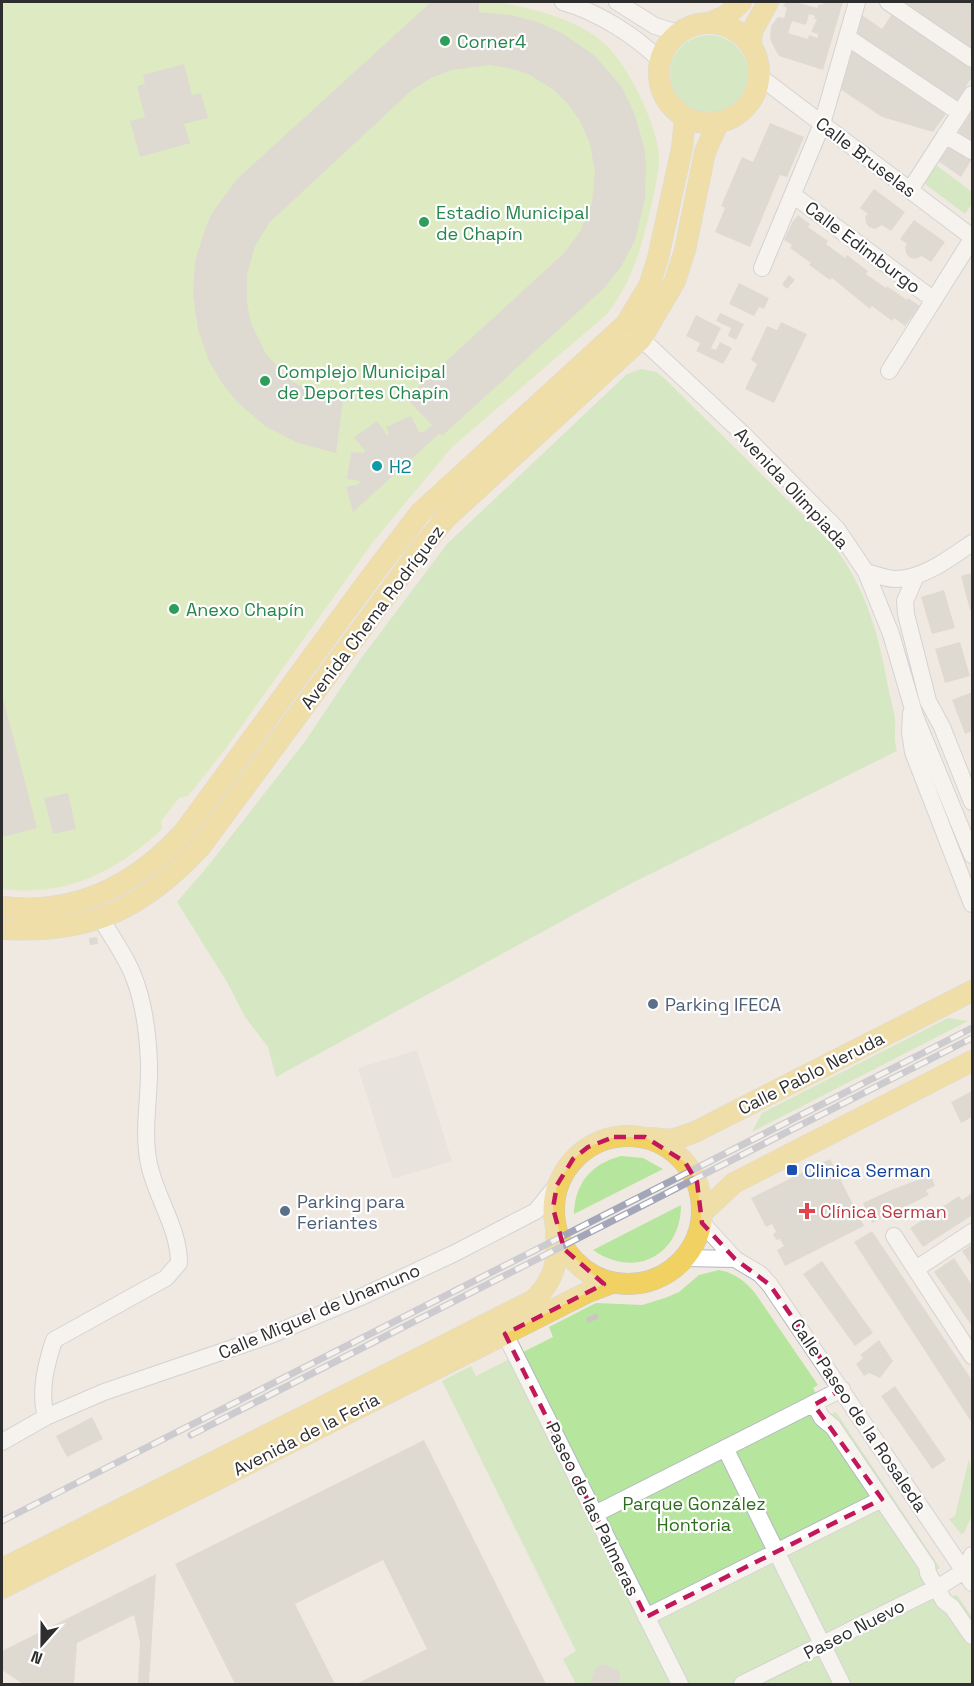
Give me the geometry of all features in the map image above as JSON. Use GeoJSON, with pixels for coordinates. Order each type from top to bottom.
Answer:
{"type":"FeatureCollection","features":[{"type":"Feature","properties":{"kind":"main road"},"geometry":{"type":"LineString","coordinates":[[708,23],[726,16],[741,2]]}},
{"type":"Feature","properties":{"kind":"main road"},"geometry":{"type":"LineString","coordinates":[[751,45],[752,31],[768,2]]}},
{"type":"Feature","properties":{"kind":"main road"},"geometry":{"type":"LineString","coordinates":[[708,23],[725,25],[739,33],[751,45],[758,60],[760,76],[756,92],[747,107],[734,117],[718,123],[701,123],[685,118],[672,108],[662,94],[658,77],[660,60],[666,45],[678,33],[692,25],[708,23]]}},
{"type":"Feature","properties":{"kind":"main road","name":"Avenida Chema Rodríguez"},"geometry":{"type":"LineString","coordinates":[[2,908],[49,908],[83,901],[115,888],[143,871],[166,851],[184,832],[377,568],[420,513],[626,324],[649,286],[658,258],[682,148],[685,118]]}},
{"type":"Feature","properties":{"kind":"main road","name":"Avenida Chema Rodríguez"},"geometry":{"type":"LineString","coordinates":[[2,929],[30,931],[60,928],[101,919],[127,908],[153,891],[179,870],[201,846],[415,556],[445,519],[642,339],[675,281],[685,249],[705,152],[718,123]]}},
{"type":"Feature","properties":{"kind":"main road","name":"Calle Pablo Neruda"},"geometry":{"type":"LineString","coordinates":[[645,1137],[672,1140],[696,1132],[972,991]]}},
{"type":"Feature","properties":{"kind":"main road"},"geometry":{"type":"LineString","coordinates":[[702,1218],[734,1183],[972,1060]]}},
{"type":"Feature","properties":{"kind":"main road"},"geometry":{"type":"LineString","coordinates":[[630,1135],[645,1137],[667,1146],[685,1162],[697,1182],[702,1218],[696,1241],[685,1258],[670,1272],[652,1280],[632,1284],[612,1283],[593,1276],[577,1264],[564,1249],[556,1230],[553,1208],[557,1185],[573,1159],[588,1147],[614,1137],[630,1135]]}},
{"type":"Feature","properties":{"kind":"main road","name":"Avenida de la Feria"},"geometry":{"type":"LineString","coordinates":[[2,1569],[534,1300],[546,1288],[554,1272],[557,1254],[556,1230]]}},
{"type":"Feature","properties":{"kind":"main road","name":"Avenida de la Feria"},"geometry":{"type":"LineString","coordinates":[[2,1588],[588,1292],[612,1283]]}},
{"type":"Feature","properties":{"kind":"street"},"geometry":{"type":"LineString","coordinates":[[563,2],[596,15],[644,46],[660,60]]}},
{"type":"Feature","properties":{"kind":"street"},"geometry":{"type":"LineString","coordinates":[[617,2],[655,26],[678,33]]}},
{"type":"Feature","properties":{"kind":"street"},"geometry":{"type":"LineString","coordinates":[[762,268],[822,124],[857,2]]}},
{"type":"Feature","properties":{"kind":"street"},"geometry":{"type":"LineString","coordinates":[[888,2],[972,59]]}},
{"type":"Feature","properties":{"kind":"street"},"geometry":{"type":"LineString","coordinates":[[847,37],[960,113]]}},
{"type":"Feature","properties":{"kind":"street","name":"Calle Bruselas"},"geometry":{"type":"LineString","coordinates":[[760,76],[972,238]]}},
{"type":"Feature","properties":{"kind":"street"},"geometry":{"type":"LineString","coordinates":[[910,190],[972,94]]}},
{"type":"Feature","properties":{"kind":"street"},"geometry":{"type":"LineString","coordinates":[[945,135],[972,151]]}},
{"type":"Feature","properties":{"kind":"street","name":"Calle Edimburgo"},"geometry":{"type":"LineString","coordinates":[[793,195],[933,300]]}},
{"type":"Feature","properties":{"kind":"street"},"geometry":{"type":"LineString","coordinates":[[889,371],[972,238]]}},
{"type":"Feature","properties":{"kind":"street","name":"Avenida Olimpiada"},"geometry":{"type":"LineString","coordinates":[[626,324],[742,433],[829,521],[866,572],[891,634],[910,666],[919,702]]}},
{"type":"Feature","properties":{"kind":"street"},"geometry":{"type":"LineString","coordinates":[[866,572],[893,579],[916,576],[972,543]]}},
{"type":"Feature","properties":{"kind":"street"},"geometry":{"type":"LineString","coordinates":[[916,576],[905,601],[919,702],[972,855]]}},
{"type":"Feature","properties":{"kind":"street"},"geometry":{"type":"LineString","coordinates":[[919,702],[942,728],[972,802]]}},
{"type":"Feature","properties":{"kind":"street"},"geometry":{"type":"LineString","coordinates":[[919,702],[910,732],[913,752],[972,904]]}},
{"type":"Feature","properties":{"kind":"street"},"geometry":{"type":"LineString","coordinates":[[46,1418],[43,1403],[46,1368],[54,1340],[166,1278],[179,1263],[179,1248],[149,1165],[146,1140],[149,1065],[141,998],[132,973],[101,919]]}},
{"type":"Feature","properties":{"kind":"street","name":"Calle Miguel de Unamuno"},"geometry":{"type":"LineString","coordinates":[[2,1442],[46,1418],[104,1392],[271,1335],[361,1297],[536,1211],[557,1185]]}},
{"type":"Feature","properties":{"kind":"street","name":"Calle Paseo de la Rosaleda"},"geometry":{"type":"LineString","coordinates":[[702,1218],[735,1259],[760,1274],[770,1285],[968,1577]]}},
{"type":"Feature","properties":{"kind":"street"},"geometry":{"type":"LineString","coordinates":[[916,1269],[972,1232]]}},
{"type":"Feature","properties":{"kind":"street"},"geometry":{"type":"LineString","coordinates":[[894,1236],[972,1356]]}},
{"type":"Feature","properties":{"kind":"street"},"geometry":{"type":"LineString","coordinates":[[685,1258],[735,1259]]}},
{"type":"Feature","properties":{"kind":"street","name":"Paseo de las Palmeras"},"geometry":{"type":"LineString","coordinates":[[505,1334],[680,1684]]}},
{"type":"Feature","properties":{"kind":"street"},"geometry":{"type":"LineString","coordinates":[[595,1514],[842,1389]]}},
{"type":"Feature","properties":{"kind":"street"},"geometry":{"type":"LineString","coordinates":[[814,1404],[822,1418],[833,1426],[927,1566],[944,1601],[952,1607],[972,1636]]}},
{"type":"Feature","properties":{"kind":"street"},"geometry":{"type":"LineString","coordinates":[[725,1448],[842,1684]]}},
{"type":"Feature","properties":{"kind":"street"},"geometry":{"type":"LineString","coordinates":[[646,1617],[882,1499]]}},
{"type":"Feature","properties":{"kind":"street"},"geometry":{"type":"LineString","coordinates":[[968,1577],[972,1556]]}},
{"type":"Feature","properties":{"kind":"street","name":"Paseo Nuevo"},"geometry":{"type":"LineString","coordinates":[[742,1684],[936,1588],[968,1577]]}},
{"type":"Feature","properties":{"kind":"highlighted area"},"geometry":{"type":"Polygon","coordinates":[[[614,1137],[645,1137],[685,1162],[697,1182],[702,1223],[735,1259],[770,1285],[842,1389],[814,1405],[882,1499],[646,1617],[505,1334],[604,1284],[564,1249],[553,1208],[557,1185],[573,1159],[588,1147],[614,1137]]]}},
{"type":"Feature","properties":{"kind":"green space","name":"Complejo Municipal de Deportes Chapín"},"geometry":{"type":"Polygon","coordinates":[[[2,2],[496,2],[525,8],[581,27],[605,44],[614,54],[632,81],[648,113],[659,157],[656,186],[640,247],[624,288],[607,314],[452,447],[373,542],[226,748],[188,796],[179,798],[161,821],[162,829],[127,858],[89,878],[48,889],[25,890],[2,889],[2,2]]]}},
{"type":"Feature","properties":{"kind":"green space"},"geometry":{"type":"Polygon","coordinates":[[[709,35],[724,38],[741,52],[748,74],[745,89],[731,106],[709,113],[694,110],[677,96],[670,74],[673,59],[687,42],[709,35]]]}},
{"type":"Feature","properties":{"kind":"green space"},"geometry":{"type":"Polygon","coordinates":[[[936,165],[972,192],[972,204],[965,214],[924,183],[936,165]]]}},
{"type":"Feature","properties":{"kind":"green space"},"geometry":{"type":"Polygon","coordinates":[[[641,369],[656,372],[663,377],[832,544],[844,560],[863,595],[876,633],[895,716],[897,751],[630,884],[276,1077],[268,1047],[245,1017],[227,982],[177,902],[208,866],[306,740],[359,661],[447,544],[627,374],[641,369]]]}},
{"type":"Feature","properties":{"kind":"green space"},"geometry":{"type":"Polygon","coordinates":[[[948,1018],[968,1021],[752,1132],[762,1113],[948,1018]]]}},
{"type":"Feature","properties":{"kind":"green space"},"geometry":{"type":"Polygon","coordinates":[[[621,1156],[643,1158],[663,1169],[574,1214],[581,1184],[587,1176],[601,1164],[621,1156]]]}},
{"type":"Feature","properties":{"kind":"green space"},"geometry":{"type":"Polygon","coordinates":[[[681,1205],[679,1223],[673,1238],[652,1258],[639,1262],[624,1262],[593,1250],[681,1205]]]}},
{"type":"Feature","properties":{"kind":"green space","name":"Parque González Hontoria"},"geometry":{"type":"Polygon","coordinates":[[[719,1270],[739,1278],[755,1293],[818,1385],[813,1388],[828,1415],[836,1412],[940,1568],[935,1571],[950,1598],[957,1595],[972,1617],[972,1684],[576,1684],[563,1659],[576,1651],[442,1381],[471,1366],[476,1376],[553,1337],[549,1327],[596,1303],[642,1305],[679,1292],[699,1275],[719,1270]]]}},
{"type":"Feature","properties":{"kind":"green space"},"geometry":{"type":"Polygon","coordinates":[[[969,1459],[972,1475],[972,1515],[964,1533],[961,1534],[949,1519],[955,1516],[969,1459]]]}},
{"type":"Feature","properties":{"kind":"shaded area"},"geometry":{"type":"Polygon","coordinates":[[[417,1050],[452,1161],[393,1179],[358,1068],[417,1050]]]}},
{"type":"Feature","properties":{"kind":"building"},"geometry":{"type":"Polygon","coordinates":[[[431,2],[479,3],[479,12],[511,15],[538,22],[562,33],[595,56],[622,87],[635,115],[644,147],[645,199],[635,240],[621,267],[603,289],[442,436],[440,433],[353,512],[346,487],[359,484],[360,481],[347,479],[351,452],[364,453],[365,451],[354,437],[377,421],[387,435],[389,434],[386,427],[411,416],[419,432],[424,432],[432,425],[406,398],[564,253],[580,232],[592,202],[595,173],[590,144],[580,121],[554,90],[528,74],[489,65],[452,70],[431,78],[412,90],[270,222],[255,246],[247,275],[247,303],[251,323],[266,354],[290,380],[315,394],[343,401],[336,453],[298,443],[265,426],[237,402],[222,383],[209,361],[198,330],[193,295],[195,261],[212,213],[237,179],[431,2]]]}},
{"type":"Feature","properties":{"kind":"building"},"geometry":{"type":"Polygon","coordinates":[[[786,2],[795,2],[817,8],[823,2],[843,2],[823,70],[779,56],[770,39],[771,26],[778,17],[784,18],[787,8],[783,6],[786,2]],[[809,14],[806,25],[792,21],[788,33],[808,39],[809,35],[818,38],[818,34],[811,32],[817,19],[814,19],[815,16],[809,14]]]}},
{"type":"Feature","properties":{"kind":"building"},"geometry":{"type":"Polygon","coordinates":[[[898,2],[972,2],[972,53],[898,2]]]}},
{"type":"Feature","properties":{"kind":"building"},"geometry":{"type":"Polygon","coordinates":[[[894,11],[972,65],[972,77],[955,104],[856,37],[862,15],[882,29],[894,11]]]}},
{"type":"Feature","properties":{"kind":"building"},"geometry":{"type":"Polygon","coordinates":[[[853,46],[948,111],[933,132],[882,117],[840,89],[853,46]]]}},
{"type":"Feature","properties":{"kind":"building"},"geometry":{"type":"Polygon","coordinates":[[[184,64],[192,95],[201,93],[208,118],[184,124],[190,143],[140,157],[130,121],[145,117],[137,86],[145,84],[143,75],[184,64]]]}},
{"type":"Feature","properties":{"kind":"building"},"geometry":{"type":"Polygon","coordinates":[[[972,111],[972,147],[955,137],[972,111]]]}},
{"type":"Feature","properties":{"kind":"building"},"geometry":{"type":"Polygon","coordinates":[[[770,123],[804,137],[787,177],[780,175],[750,247],[715,232],[725,208],[721,206],[742,157],[753,162],[770,123]]]}},
{"type":"Feature","properties":{"kind":"building"},"geometry":{"type":"Polygon","coordinates":[[[950,144],[972,159],[961,177],[938,161],[950,144]]]}},
{"type":"Feature","properties":{"kind":"building"},"geometry":{"type":"Polygon","coordinates":[[[874,189],[905,212],[891,231],[882,225],[875,229],[866,223],[865,216],[868,214],[860,208],[874,189]]]}},
{"type":"Feature","properties":{"kind":"building"},"geometry":{"type":"Polygon","coordinates":[[[798,215],[810,224],[808,227],[828,241],[826,244],[845,258],[847,255],[868,271],[866,274],[886,288],[887,286],[920,306],[905,326],[894,318],[892,321],[872,306],[870,309],[832,278],[830,280],[809,265],[811,263],[790,248],[792,245],[784,240],[798,215]]]}},
{"type":"Feature","properties":{"kind":"building"},"geometry":{"type":"Polygon","coordinates":[[[914,220],[945,242],[931,262],[922,256],[915,259],[909,257],[905,247],[907,244],[900,239],[914,220]]]}},
{"type":"Feature","properties":{"kind":"building"},"geometry":{"type":"Polygon","coordinates":[[[789,275],[795,280],[787,289],[782,284],[789,275]]]}},
{"type":"Feature","properties":{"kind":"building"},"geometry":{"type":"Polygon","coordinates":[[[739,283],[769,298],[764,309],[759,307],[754,316],[729,304],[739,283]]]}},
{"type":"Feature","properties":{"kind":"building"},"geometry":{"type":"Polygon","coordinates":[[[720,313],[744,324],[736,340],[728,336],[731,328],[716,321],[720,313]]]}},
{"type":"Feature","properties":{"kind":"building"},"geometry":{"type":"Polygon","coordinates":[[[696,315],[721,328],[711,348],[716,350],[720,342],[732,348],[723,364],[696,351],[700,343],[686,336],[696,315]]]}},
{"type":"Feature","properties":{"kind":"building"},"geometry":{"type":"Polygon","coordinates":[[[781,322],[807,334],[774,403],[745,389],[757,364],[751,360],[767,326],[777,330],[781,322]]]}},
{"type":"Feature","properties":{"kind":"building"},"geometry":{"type":"Polygon","coordinates":[[[972,573],[972,610],[970,610],[961,576],[972,573]]]}},
{"type":"Feature","properties":{"kind":"building"},"geometry":{"type":"Polygon","coordinates":[[[944,590],[955,628],[932,634],[921,597],[944,590]]]}},
{"type":"Feature","properties":{"kind":"building"},"geometry":{"type":"Polygon","coordinates":[[[960,642],[970,676],[945,683],[935,649],[960,642]]]}},
{"type":"Feature","properties":{"kind":"building"},"geometry":{"type":"Polygon","coordinates":[[[972,692],[972,731],[965,734],[952,700],[972,692]]]}},
{"type":"Feature","properties":{"kind":"building"},"geometry":{"type":"Polygon","coordinates":[[[2,694],[37,828],[2,837],[2,694]]]}},
{"type":"Feature","properties":{"kind":"building"},"geometry":{"type":"Polygon","coordinates":[[[68,793],[76,829],[53,834],[44,798],[68,793]]]}},
{"type":"Feature","properties":{"kind":"building"},"geometry":{"type":"Polygon","coordinates":[[[97,937],[98,944],[90,945],[89,938],[97,937]]]}},
{"type":"Feature","properties":{"kind":"building"},"geometry":{"type":"Polygon","coordinates":[[[972,1091],[972,1117],[961,1123],[951,1102],[972,1091]]]}},
{"type":"Feature","properties":{"kind":"building","name":"Clínica Serman"},"geometry":{"type":"Polygon","coordinates":[[[830,1159],[864,1226],[785,1266],[777,1250],[784,1246],[780,1239],[776,1240],[773,1234],[776,1232],[772,1224],[766,1227],[751,1198],[830,1159]]]}},
{"type":"Feature","properties":{"kind":"building"},"geometry":{"type":"Polygon","coordinates":[[[931,1175],[935,1186],[926,1190],[929,1195],[872,1223],[863,1203],[931,1175]]]}},
{"type":"Feature","properties":{"kind":"building"},"geometry":{"type":"Polygon","coordinates":[[[972,1193],[972,1218],[971,1216],[923,1247],[910,1228],[959,1196],[962,1200],[972,1193]]]}},
{"type":"Feature","properties":{"kind":"building"},"geometry":{"type":"Polygon","coordinates":[[[872,1231],[972,1380],[972,1423],[854,1242],[872,1231]]]}},
{"type":"Feature","properties":{"kind":"building"},"geometry":{"type":"Polygon","coordinates":[[[972,1244],[972,1266],[962,1251],[972,1244]]]}},
{"type":"Feature","properties":{"kind":"building"},"geometry":{"type":"Polygon","coordinates":[[[954,1258],[972,1285],[972,1326],[934,1272],[954,1258]]]}},
{"type":"Feature","properties":{"kind":"building"},"geometry":{"type":"Polygon","coordinates":[[[822,1261],[873,1333],[855,1346],[803,1274],[822,1261]]]}},
{"type":"Feature","properties":{"kind":"building"},"geometry":{"type":"Polygon","coordinates":[[[597,1313],[599,1318],[588,1323],[586,1318],[597,1313]]]}},
{"type":"Feature","properties":{"kind":"building"},"geometry":{"type":"Polygon","coordinates":[[[879,1340],[893,1361],[880,1378],[869,1373],[864,1376],[856,1364],[863,1358],[860,1355],[879,1340]]]}},
{"type":"Feature","properties":{"kind":"building"},"geometry":{"type":"Polygon","coordinates":[[[895,1386],[946,1460],[932,1469],[881,1396],[895,1386]]]}},
{"type":"Feature","properties":{"kind":"building"},"geometry":{"type":"Polygon","coordinates":[[[92,1417],[103,1439],[67,1457],[56,1436],[92,1417]]]}},
{"type":"Feature","properties":{"kind":"building"},"geometry":{"type":"Polygon","coordinates":[[[424,1440],[546,1684],[356,1684],[427,1649],[383,1560],[295,1604],[335,1684],[235,1684],[175,1564],[424,1440]]]}},
{"type":"Feature","properties":{"kind":"building"},"geometry":{"type":"Polygon","coordinates":[[[156,1574],[149,1684],[138,1684],[140,1643],[134,1615],[77,1643],[74,1684],[23,1684],[2,1670],[2,1651],[156,1574]]]}},
{"type":"Feature","properties":{"kind":"building"},"geometry":{"type":"Polygon","coordinates":[[[603,1664],[618,1670],[621,1676],[618,1684],[590,1684],[596,1667],[603,1664]]]}},
{"type":"Feature","properties":{"kind":"railway"},"geometry":{"type":"LineString","coordinates":[[2,1521],[972,1028]]}},
{"type":"Feature","properties":{"kind":"railway"},"geometry":{"type":"LineString","coordinates":[[191,1435],[972,1038]]}},
{"type":"Feature","properties":{"kind":"place","name":"Corner4"},"geometry":{"type":"Point","coordinates":[445,41]}},
{"type":"Feature","properties":{"kind":"place","name":"Estadio Municipal de Chapín"},"geometry":{"type":"Point","coordinates":[424,222]}},
{"type":"Feature","properties":{"kind":"place","name":"Complejo Municipal de Deportes Chapín"},"geometry":{"type":"Point","coordinates":[265,381]}},
{"type":"Feature","properties":{"kind":"place","name":"H2"},"geometry":{"type":"Point","coordinates":[377,466]}},
{"type":"Feature","properties":{"kind":"place","name":"Anexo Chapín"},"geometry":{"type":"Point","coordinates":[174,609]}},
{"type":"Feature","properties":{"kind":"place","name":"Parking IFECA"},"geometry":{"type":"Point","coordinates":[653,1004]}},
{"type":"Feature","properties":{"kind":"place","name":"Clinica Serman"},"geometry":{"type":"Point","coordinates":[792,1170]}},
{"type":"Feature","properties":{"kind":"place","name":"Parking para Feriantes"},"geometry":{"type":"Point","coordinates":[285,1211]}},
{"type":"Feature","properties":{"kind":"place","name":"Clínica Serman"},"geometry":{"type":"Point","coordinates":[807,1211]}}]}
